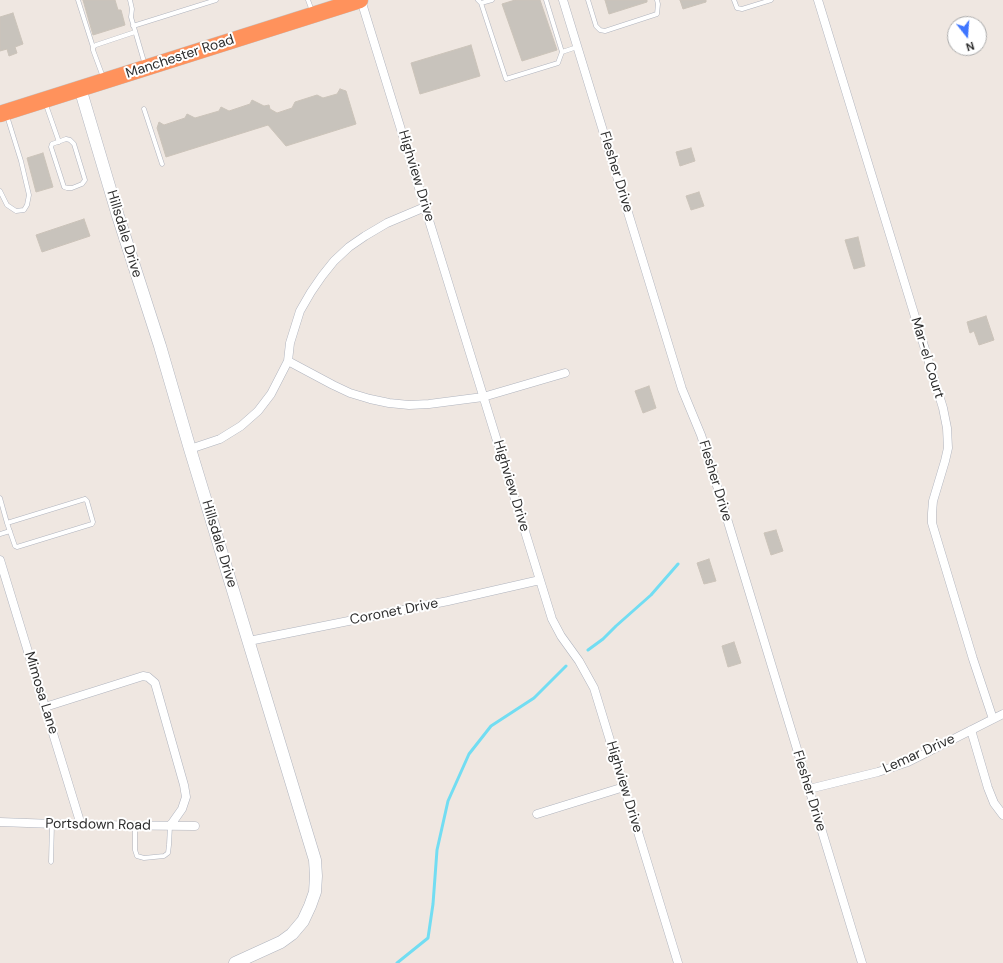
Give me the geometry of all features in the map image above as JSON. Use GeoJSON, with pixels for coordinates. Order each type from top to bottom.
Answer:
{"type":"FeatureCollection","features":[{"type":"Feature","properties":{"kind":"highway","name":"Manchester Road"},"geometry":{"type":"LineString","coordinates":[[3,113],[145,68],[310,7],[360,0]]}},
{"type":"Feature","properties":{"kind":"street","name":"Highview Drive"},"geometry":{"type":"LineString","coordinates":[[360,0],[552,619],[560,636],[579,661],[594,688],[678,963]]}},
{"type":"Feature","properties":{"kind":"street","name":"Flesher Drive"},"geometry":{"type":"LineString","coordinates":[[563,0],[682,389],[701,435],[862,963]]}},
{"type":"Feature","properties":{"kind":"street","name":"Mar-el Court"},"geometry":{"type":"LineString","coordinates":[[818,0],[943,408],[948,448],[933,501],[932,523],[973,659],[993,719]]}},
{"type":"Feature","properties":{"kind":"street","name":"Hillsdale Drive"},"geometry":{"type":"LineString","coordinates":[[80,88],[118,216],[160,346],[315,860],[315,892],[303,921],[292,934],[281,942],[235,963]]}},
{"type":"Feature","properties":{"kind":"street"},"geometry":{"type":"LineString","coordinates":[[190,449],[220,439],[241,426],[258,411],[271,394],[288,361],[290,343],[300,311],[318,281],[334,261],[365,236],[387,223],[425,207]]}},
{"type":"Feature","properties":{"kind":"street"},"geometry":{"type":"LineString","coordinates":[[288,361],[333,385],[350,392],[389,404],[409,405],[483,397],[566,373]]}},
{"type":"Feature","properties":{"kind":"street","name":"Mimosa Lane"},"geometry":{"type":"LineString","coordinates":[[0,560],[3,577],[81,825]]}},
{"type":"Feature","properties":{"kind":"street","name":"Coronet Drive"},"geometry":{"type":"LineString","coordinates":[[249,641],[448,601],[540,580]]}},
{"type":"Feature","properties":{"kind":"street"},"geometry":{"type":"LineString","coordinates":[[44,707],[143,676],[148,677],[154,683],[184,785],[186,797],[182,808],[170,826]]}},
{"type":"Feature","properties":{"kind":"street","name":"Lemar Drive"},"geometry":{"type":"LineString","coordinates":[[808,789],[878,772],[908,762],[1003,714]]}},
{"type":"Feature","properties":{"kind":"street"},"geometry":{"type":"LineString","coordinates":[[971,730],[988,788],[994,803],[1003,815]]}},
{"type":"Feature","properties":{"kind":"street"},"geometry":{"type":"LineString","coordinates":[[537,814],[624,787]]}},
{"type":"Feature","properties":{"kind":"street","name":"Portsdown Road"},"geometry":{"type":"LineString","coordinates":[[0,822],[81,825],[195,826]]}},
{"type":"Feature","properties":{"kind":"lane"},"geometry":{"type":"LineString","coordinates":[[78,0],[93,50],[105,81]]}},
{"type":"Feature","properties":{"kind":"lane"},"geometry":{"type":"LineString","coordinates":[[130,0],[132,9],[131,17],[145,68]]}},
{"type":"Feature","properties":{"kind":"lane"},"geometry":{"type":"LineString","coordinates":[[133,26],[216,0]]}},
{"type":"Feature","properties":{"kind":"lane"},"geometry":{"type":"LineString","coordinates":[[492,0],[480,2],[506,79],[558,63],[562,52],[546,0]]}},
{"type":"Feature","properties":{"kind":"lane"},"geometry":{"type":"LineString","coordinates":[[588,0],[596,26],[600,30],[605,31],[657,14],[658,4],[656,0]]}},
{"type":"Feature","properties":{"kind":"lane"},"geometry":{"type":"LineString","coordinates":[[734,0],[737,8],[742,9],[771,0]]}},
{"type":"Feature","properties":{"kind":"lane"},"geometry":{"type":"LineString","coordinates":[[93,47],[135,32]]}},
{"type":"Feature","properties":{"kind":"lane"},"geometry":{"type":"LineString","coordinates":[[562,52],[578,47]]}},
{"type":"Feature","properties":{"kind":"lane"},"geometry":{"type":"LineString","coordinates":[[44,100],[59,142]]}},
{"type":"Feature","properties":{"kind":"lane"},"geometry":{"type":"LineString","coordinates":[[144,109],[162,164]]}},
{"type":"Feature","properties":{"kind":"lane"},"geometry":{"type":"LineString","coordinates":[[0,191],[7,205],[16,211],[24,210],[27,205],[29,195],[21,161],[3,113]]}},
{"type":"Feature","properties":{"kind":"lane"},"geometry":{"type":"LineString","coordinates":[[66,139],[70,140],[74,144],[85,180],[82,184],[72,188],[64,187],[51,147],[52,144],[59,142],[66,139]]}},
{"type":"Feature","properties":{"kind":"lane"},"geometry":{"type":"LineString","coordinates":[[0,498],[7,523],[15,546],[17,547],[92,524],[93,522],[87,501],[85,500],[7,523]]}},
{"type":"Feature","properties":{"kind":"lane"},"geometry":{"type":"LineString","coordinates":[[0,534],[10,531]]}},
{"type":"Feature","properties":{"kind":"lane"},"geometry":{"type":"LineString","coordinates":[[51,862],[52,824]]}},
{"type":"Feature","properties":{"kind":"lane"},"geometry":{"type":"LineString","coordinates":[[135,826],[135,850],[137,856],[144,858],[164,856],[168,853],[170,826]]}},
{"type":"Feature","properties":{"kind":"building"},"geometry":{"type":"Polygon","coordinates":[[[83,0],[115,0],[118,10],[121,10],[125,25],[93,35],[83,0]]]}},
{"type":"Feature","properties":{"kind":"building"},"geometry":{"type":"Polygon","coordinates":[[[515,0],[540,0],[557,50],[522,61],[502,4],[515,0]]]}},
{"type":"Feature","properties":{"kind":"building"},"geometry":{"type":"Polygon","coordinates":[[[605,0],[647,0],[647,2],[609,14],[605,0]]]}},
{"type":"Feature","properties":{"kind":"building"},"geometry":{"type":"Polygon","coordinates":[[[680,0],[706,0],[706,2],[683,9],[680,0]]]}},
{"type":"Feature","properties":{"kind":"building"},"geometry":{"type":"Polygon","coordinates":[[[13,13],[23,44],[15,47],[17,53],[9,56],[7,49],[0,51],[0,17],[13,13]]]}},
{"type":"Feature","properties":{"kind":"building"},"geometry":{"type":"Polygon","coordinates":[[[471,45],[480,76],[420,94],[411,63],[471,45]]]}},
{"type":"Feature","properties":{"kind":"building"},"geometry":{"type":"Polygon","coordinates":[[[340,89],[346,91],[356,124],[286,146],[268,125],[166,157],[157,128],[159,122],[164,125],[185,118],[187,114],[195,118],[219,111],[221,107],[229,111],[250,104],[252,100],[264,106],[269,105],[270,109],[277,113],[292,108],[295,102],[317,95],[323,98],[337,94],[340,89]]]}},
{"type":"Feature","properties":{"kind":"building"},"geometry":{"type":"Polygon","coordinates":[[[691,148],[695,161],[680,166],[676,152],[691,148]]]}},
{"type":"Feature","properties":{"kind":"building"},"geometry":{"type":"Polygon","coordinates":[[[43,153],[53,187],[36,192],[27,158],[43,153]]]}},
{"type":"Feature","properties":{"kind":"building"},"geometry":{"type":"Polygon","coordinates":[[[699,192],[704,206],[691,210],[686,196],[699,192]]]}},
{"type":"Feature","properties":{"kind":"building"},"geometry":{"type":"Polygon","coordinates":[[[84,219],[90,236],[42,252],[36,235],[84,219]]]}},
{"type":"Feature","properties":{"kind":"building"},"geometry":{"type":"Polygon","coordinates":[[[858,237],[865,266],[854,269],[845,240],[858,237]]]}},
{"type":"Feature","properties":{"kind":"building"},"geometry":{"type":"Polygon","coordinates":[[[986,316],[994,340],[979,345],[974,331],[970,333],[967,322],[986,316]]]}},
{"type":"Feature","properties":{"kind":"building"},"geometry":{"type":"Polygon","coordinates":[[[649,386],[656,408],[643,413],[635,391],[649,386]]]}},
{"type":"Feature","properties":{"kind":"building"},"geometry":{"type":"Polygon","coordinates":[[[776,530],[783,551],[771,555],[764,533],[776,530]]]}},
{"type":"Feature","properties":{"kind":"building"},"geometry":{"type":"Polygon","coordinates":[[[709,559],[716,581],[704,584],[697,563],[709,559]]]}},
{"type":"Feature","properties":{"kind":"building"},"geometry":{"type":"Polygon","coordinates":[[[734,642],[741,663],[728,667],[722,646],[734,642]]]}},
{"type":"Feature","properties":{"kind":"waterway"},"geometry":{"type":"LineString","coordinates":[[588,650],[603,639],[651,595],[678,564]]}},
{"type":"Feature","properties":{"kind":"waterway"},"geometry":{"type":"LineString","coordinates":[[397,963],[428,938],[433,904],[437,850],[448,801],[469,754],[491,726],[534,698],[566,666]]}}]}
